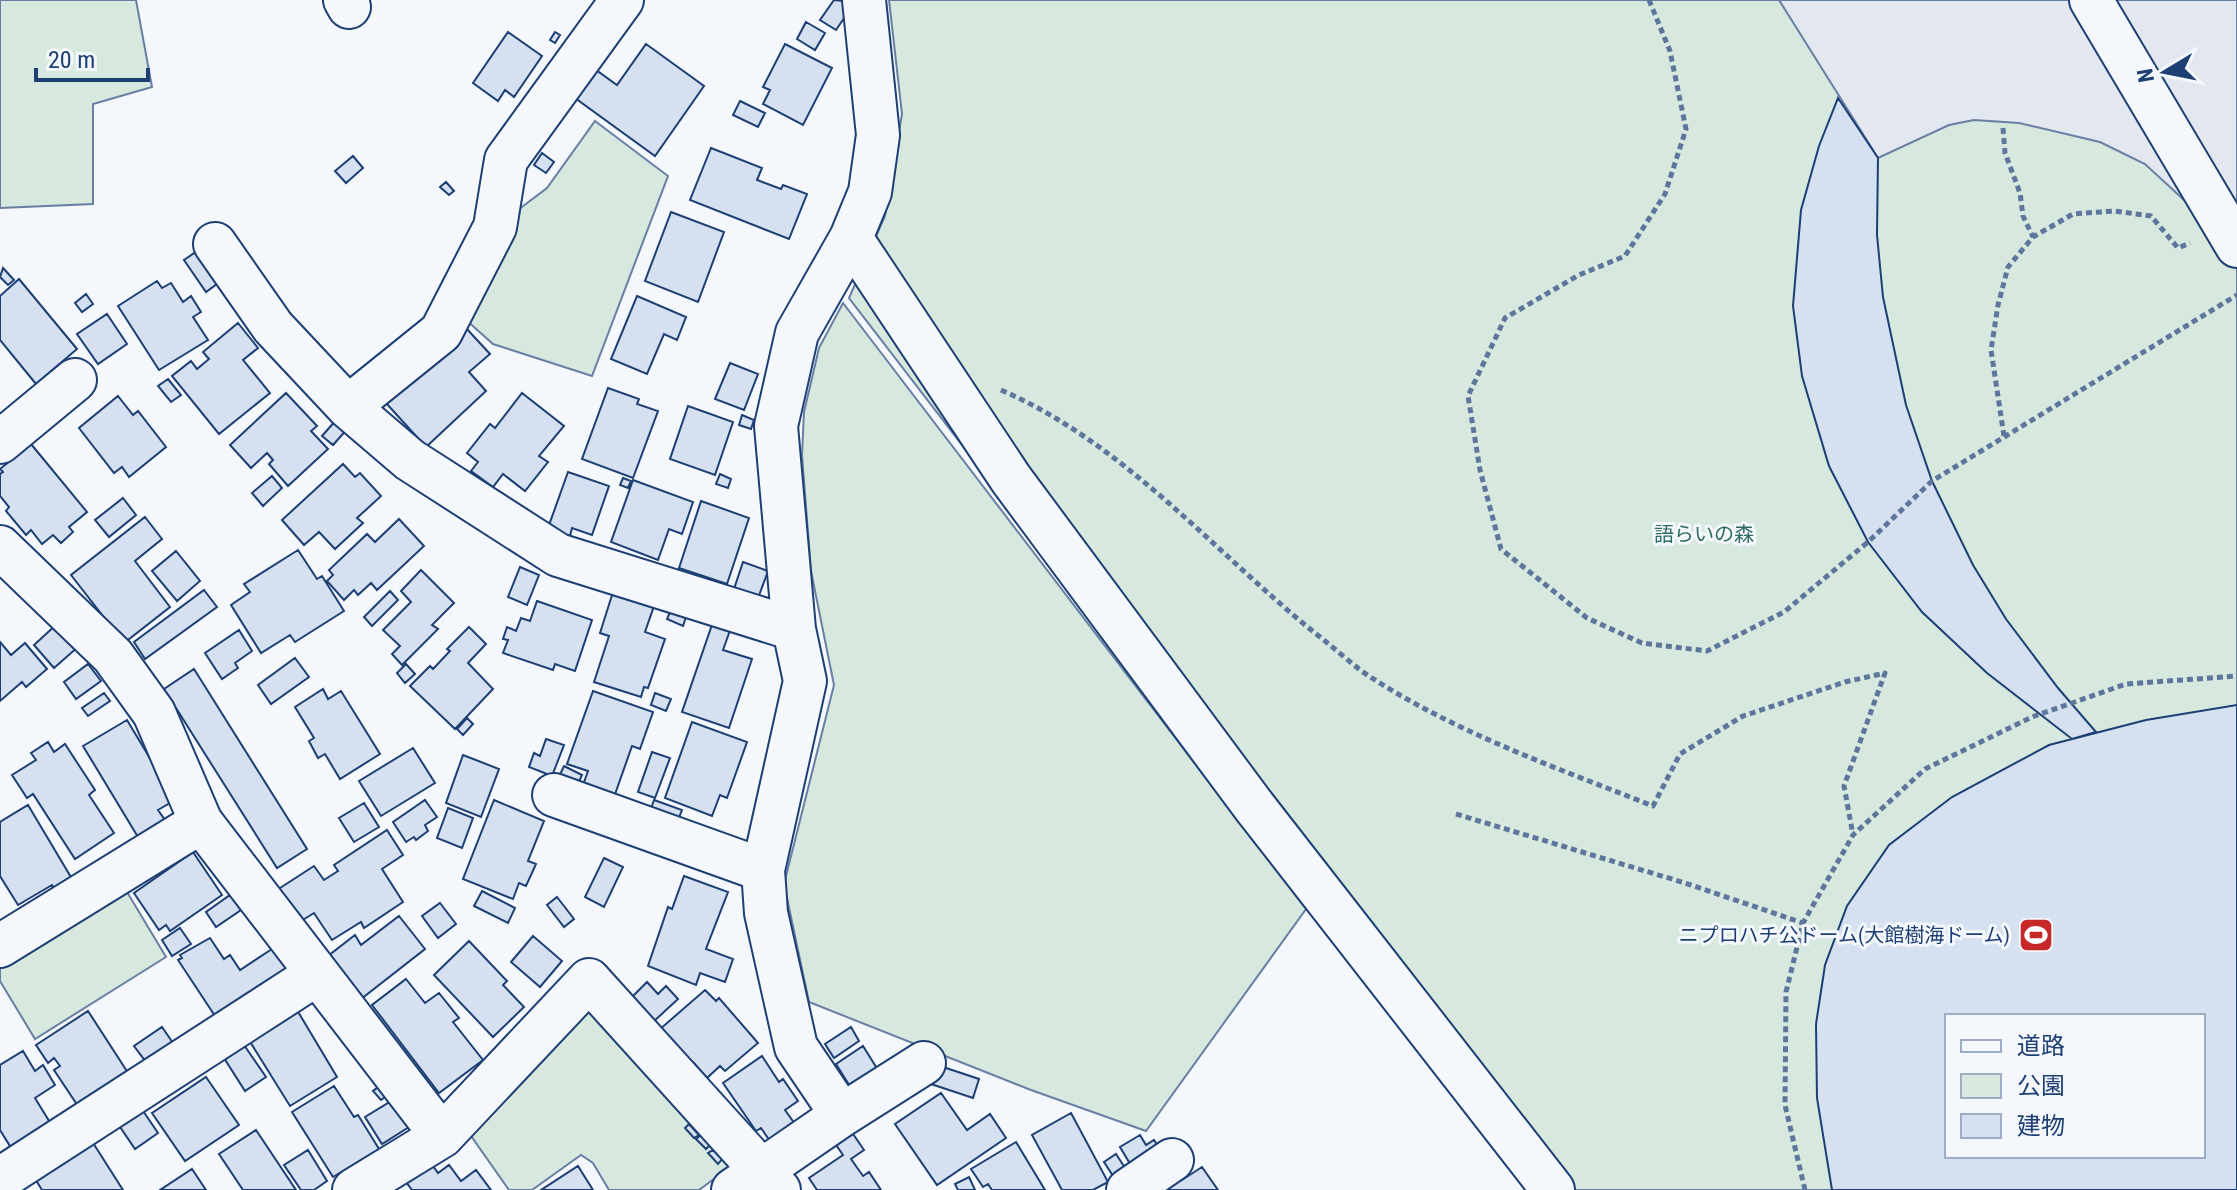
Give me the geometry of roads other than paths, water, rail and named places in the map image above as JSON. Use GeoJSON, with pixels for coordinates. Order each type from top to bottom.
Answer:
{"type":"FeatureCollection","features":[{"type":"Feature","properties":{"kind":"street"},"geometry":{"type":"LineString","coordinates":[[348,407],[441,332],[495,227],[506,160],[622,0]]}},
{"type":"Feature","properties":{"kind":"street"},"geometry":{"type":"LineString","coordinates":[[842,1115],[796,1047],[766,913],[763,870],[805,681],[794,629],[776,426],[797,333],[851,238],[870,192],[878,135],[864,0]]}},
{"type":"Feature","properties":{"kind":"street"},"geometry":{"type":"LineString","coordinates":[[2091,0],[2231,236]]}},
{"type":"Feature","properties":{"kind":"street"},"geometry":{"type":"LineString","coordinates":[[851,238],[1011,479],[1253,805],[1553,1190]]}},
{"type":"Feature","properties":{"kind":"street"},"geometry":{"type":"LineString","coordinates":[[215,244],[273,327],[348,407],[410,460],[558,555],[794,629]]}},
{"type":"Feature","properties":{"kind":"street"},"geometry":{"type":"LineString","coordinates":[[0,442],[75,380]]}},
{"type":"Feature","properties":{"kind":"street"},"geometry":{"type":"LineString","coordinates":[[0,547],[113,656],[154,713],[201,822],[442,1136]]}},
{"type":"Feature","properties":{"kind":"street"},"geometry":{"type":"LineString","coordinates":[[554,795],[763,870]]}},
{"type":"Feature","properties":{"kind":"street"},"geometry":{"type":"LineString","coordinates":[[0,946],[201,822]]}},
{"type":"Feature","properties":{"kind":"street"},"geometry":{"type":"LineString","coordinates":[[6,1180],[317,974]]}},
{"type":"Feature","properties":{"kind":"street"},"geometry":{"type":"LineString","coordinates":[[354,1190],[442,1136],[589,980],[758,1183],[842,1115],[924,1063]]}},
{"type":"Feature","properties":{"kind":"street"},"geometry":{"type":"LineString","coordinates":[[1128,1190],[1172,1160]]}},
{"type":"Feature","properties":{"kind":"place","name":"ニプロハチ公ドーム(大館樹海ドーム)"},"geometry":{"type":"Point","coordinates":[2036,935]}},
{"type":"Feature","properties":{"kind":"park label","name":"語らいの森"},"geometry":{"type":"Point","coordinates":[1704,534]}}]}
